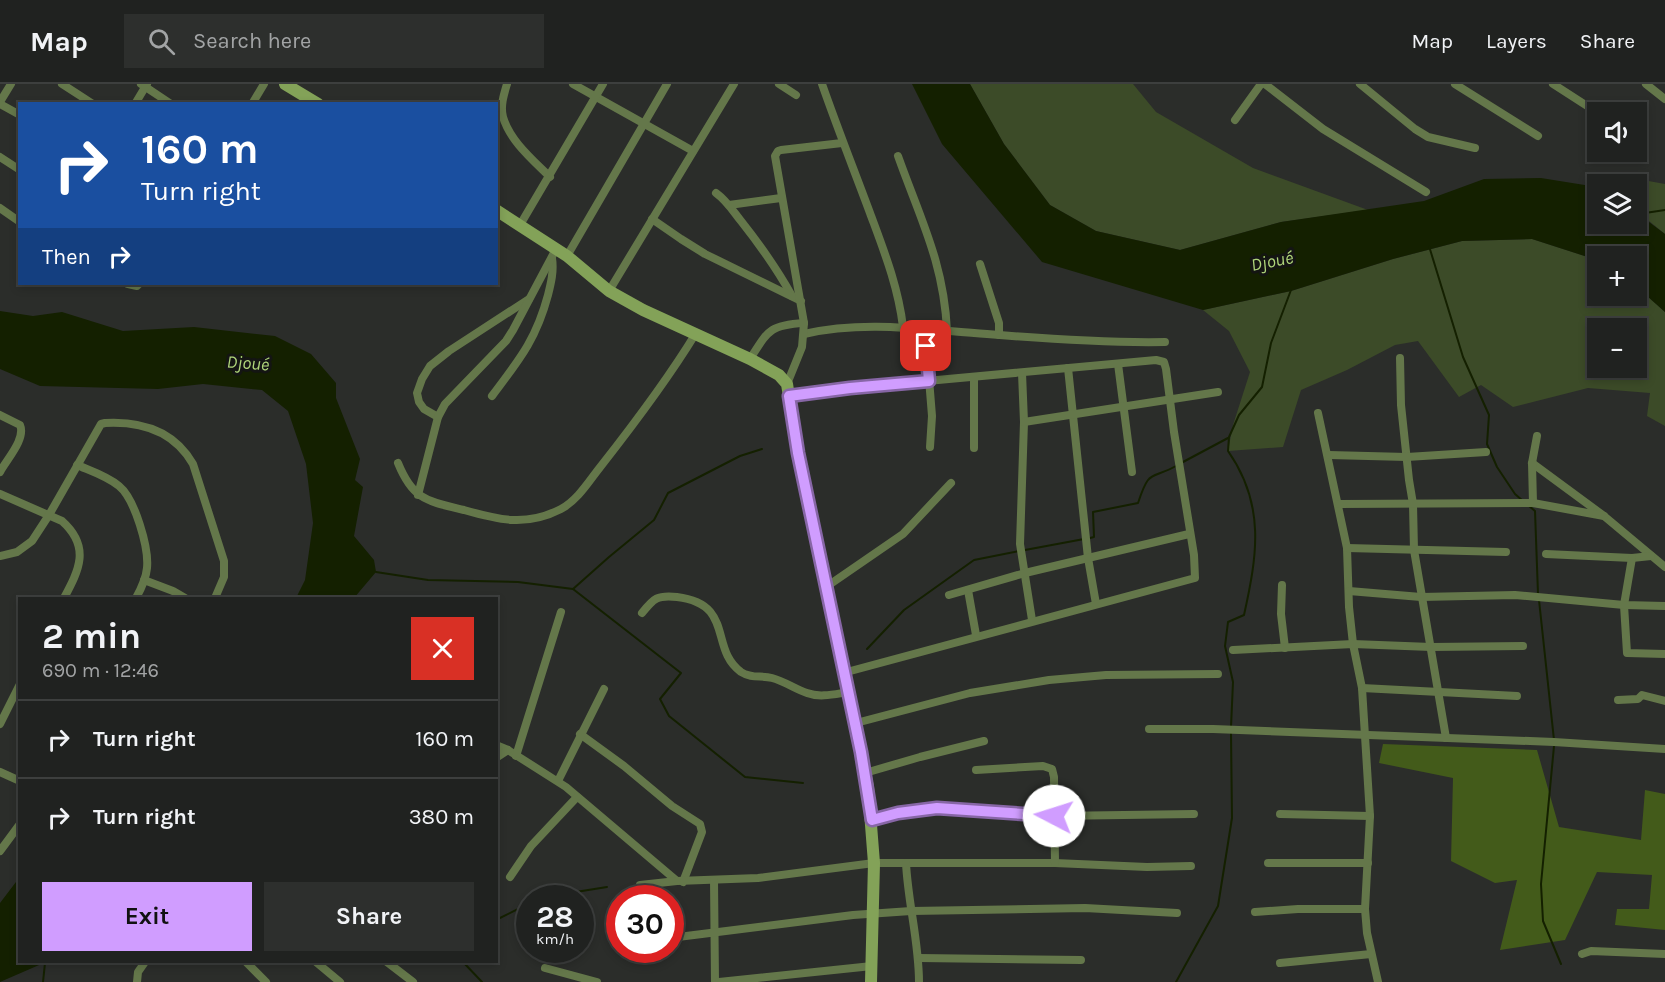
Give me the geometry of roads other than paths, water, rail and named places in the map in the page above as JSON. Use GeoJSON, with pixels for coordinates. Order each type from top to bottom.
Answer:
{"type":"FeatureCollection","features":[{"type":"Feature","properties":{"kind":"street"},"geometry":{"type":"LineString","coordinates":[[11,84],[0,103],[18,114]]}},
{"type":"Feature","properties":{"kind":"street"},"geometry":{"type":"LineString","coordinates":[[62,84],[90,102]]}},
{"type":"Feature","properties":{"kind":"street"},"geometry":{"type":"LineString","coordinates":[[253,102],[264,84]]}},
{"type":"Feature","properties":{"kind":"street"},"geometry":{"type":"LineString","coordinates":[[285,84],[304,89],[316,102]]}},
{"type":"Feature","properties":{"kind":"street"},"geometry":{"type":"LineString","coordinates":[[507,84],[502,101],[503,117],[520,148],[550,177]]}},
{"type":"Feature","properties":{"kind":"street"},"geometry":{"type":"LineString","coordinates":[[573,84],[645,122],[693,151]]}},
{"type":"Feature","properties":{"kind":"street"},"geometry":{"type":"LineString","coordinates":[[520,225],[603,84]]}},
{"type":"Feature","properties":{"kind":"street"},"geometry":{"type":"LineString","coordinates":[[418,495],[438,417],[445,404],[506,341],[558,254],[645,122],[667,84]]}},
{"type":"Feature","properties":{"kind":"street"},"geometry":{"type":"LineString","coordinates":[[609,291],[734,84]]}},
{"type":"Feature","properties":{"kind":"street"},"geometry":{"type":"LineString","coordinates":[[779,84],[796,95]]}},
{"type":"Feature","properties":{"kind":"street"},"geometry":{"type":"LineString","coordinates":[[822,84],[842,143],[890,265],[903,327]]}},
{"type":"Feature","properties":{"kind":"street"},"geometry":{"type":"LineString","coordinates":[[1235,120],[1263,84],[1323,129],[1426,192]]}},
{"type":"Feature","properties":{"kind":"street"},"geometry":{"type":"LineString","coordinates":[[1360,84],[1428,137],[1475,148]]}},
{"type":"Feature","properties":{"kind":"street"},"geometry":{"type":"LineString","coordinates":[[1455,84],[1538,136]]}},
{"type":"Feature","properties":{"kind":"street"},"geometry":{"type":"LineString","coordinates":[[1553,84],[1587,106]]}},
{"type":"Feature","properties":{"kind":"street"},"geometry":{"type":"LineString","coordinates":[[1646,84],[1665,99]]}},
{"type":"Feature","properties":{"kind":"street"},"geometry":{"type":"LineString","coordinates":[[136,102],[145,85],[168,102]]}},
{"type":"Feature","properties":{"kind":"street"},"geometry":{"type":"LineString","coordinates":[[788,390],[802,347],[804,323],[797,299],[793,252],[781,198],[775,156],[778,150],[842,143]]}},
{"type":"Feature","properties":{"kind":"street"},"geometry":{"type":"LineString","coordinates":[[898,156],[937,259],[946,308],[947,331]]}},
{"type":"Feature","properties":{"kind":"street"},"geometry":{"type":"LineString","coordinates":[[0,157],[18,169]]}},
{"type":"Feature","properties":{"kind":"street"},"geometry":{"type":"LineString","coordinates":[[716,193],[729,205],[797,299]]}},
{"type":"Feature","properties":{"kind":"street"},"geometry":{"type":"LineString","coordinates":[[729,205],[781,198]]}},
{"type":"Feature","properties":{"kind":"street"},"geometry":{"type":"LineString","coordinates":[[0,208],[18,221]]}},
{"type":"Feature","properties":{"kind":"street"},"geometry":{"type":"LineString","coordinates":[[498,211],[609,291],[643,310],[696,333],[779,375],[788,390],[798,453],[855,723],[872,820],[874,863],[871,982]]}},
{"type":"Feature","properties":{"kind":"street"},"geometry":{"type":"LineString","coordinates":[[652,219],[705,254],[764,285],[797,299]]}},
{"type":"Feature","properties":{"kind":"street"},"geometry":{"type":"LineString","coordinates":[[492,396],[536,333],[558,254]]}},
{"type":"Feature","properties":{"kind":"street"},"geometry":{"type":"LineString","coordinates":[[980,264],[995,308],[999,335]]}},
{"type":"Feature","properties":{"kind":"street"},"geometry":{"type":"LineString","coordinates":[[438,417],[424,409],[417,393],[430,366],[449,351],[530,299]]}},
{"type":"Feature","properties":{"kind":"street"},"geometry":{"type":"LineString","coordinates":[[750,359],[766,334],[776,326],[804,323]]}},
{"type":"Feature","properties":{"kind":"street"},"geometry":{"type":"LineString","coordinates":[[804,334],[846,326],[903,327],[1122,343],[1165,342]]}},
{"type":"Feature","properties":{"kind":"street"},"geometry":{"type":"LineString","coordinates":[[925,329],[932,416],[930,447]]}},
{"type":"Feature","properties":{"kind":"street"},"geometry":{"type":"LineString","coordinates":[[398,463],[405,480],[418,495],[442,505],[496,519],[515,521],[560,510],[572,502],[614,449],[696,333]]}},
{"type":"Feature","properties":{"kind":"street"},"geometry":{"type":"LineString","coordinates":[[1400,358],[1401,405],[1413,504],[1414,550],[1446,738]]}},
{"type":"Feature","properties":{"kind":"street"},"geometry":{"type":"LineString","coordinates":[[788,390],[850,388],[1156,360],[1164,362],[1194,555],[1195,578],[843,672]]}},
{"type":"Feature","properties":{"kind":"street"},"geometry":{"type":"LineString","coordinates":[[1118,364],[1132,472]]}},
{"type":"Feature","properties":{"kind":"street"},"geometry":{"type":"LineString","coordinates":[[1068,368],[1071,415],[1088,558],[1096,604]]}},
{"type":"Feature","properties":{"kind":"street"},"geometry":{"type":"LineString","coordinates":[[1022,373],[1024,422],[1020,544],[1032,620]]}},
{"type":"Feature","properties":{"kind":"street"},"geometry":{"type":"LineString","coordinates":[[974,377],[974,448]]}},
{"type":"Feature","properties":{"kind":"street"},"geometry":{"type":"LineString","coordinates":[[1024,422],[1218,392]]}},
{"type":"Feature","properties":{"kind":"street"},"geometry":{"type":"LineString","coordinates":[[1318,413],[1329,455],[1347,548],[1353,644],[1362,688],[1370,816],[1365,909],[1371,954],[1378,982]]}},
{"type":"Feature","properties":{"kind":"street"},"geometry":{"type":"LineString","coordinates":[[0,415],[20,424],[22,429],[0,472]]}},
{"type":"Feature","properties":{"kind":"street"},"geometry":{"type":"LineString","coordinates":[[0,556],[17,552],[26,546],[49,515],[97,429],[105,423],[134,423],[177,442],[193,464],[224,561],[224,577],[215,597]]}},
{"type":"Feature","properties":{"kind":"street"},"geometry":{"type":"LineString","coordinates":[[1533,503],[1532,463],[1537,436]]}},
{"type":"Feature","properties":{"kind":"street"},"geometry":{"type":"LineString","coordinates":[[1329,455],[1407,457],[1485,452]]}},
{"type":"Feature","properties":{"kind":"street"},"geometry":{"type":"LineString","coordinates":[[1532,463],[1604,516],[1665,567]]}},
{"type":"Feature","properties":{"kind":"street"},"geometry":{"type":"LineString","coordinates":[[77,465],[107,478],[128,496],[147,553],[144,580],[136,597]]}},
{"type":"Feature","properties":{"kind":"street"},"geometry":{"type":"LineString","coordinates":[[826,587],[903,534],[951,483]]}},
{"type":"Feature","properties":{"kind":"street"},"geometry":{"type":"LineString","coordinates":[[0,494],[62,521],[77,540],[81,558],[64,597]]}},
{"type":"Feature","properties":{"kind":"street"},"geometry":{"type":"LineString","coordinates":[[1339,504],[1533,503],[1604,516]]}},
{"type":"Feature","properties":{"kind":"street"},"geometry":{"type":"LineString","coordinates":[[949,595],[1025,573],[1189,534]]}},
{"type":"Feature","properties":{"kind":"street"},"geometry":{"type":"LineString","coordinates":[[1347,548],[1506,552]]}},
{"type":"Feature","properties":{"kind":"street"},"geometry":{"type":"LineString","coordinates":[[1546,554],[1632,558],[1652,556]]}},
{"type":"Feature","properties":{"kind":"street"},"geometry":{"type":"LineString","coordinates":[[1632,558],[1624,604],[1627,652],[1665,654]]}},
{"type":"Feature","properties":{"kind":"street"},"geometry":{"type":"LineString","coordinates":[[144,580],[183,597]]}},
{"type":"Feature","properties":{"kind":"street"},"geometry":{"type":"LineString","coordinates":[[1282,585],[1281,614],[1285,648]]}},
{"type":"Feature","properties":{"kind":"street"},"geometry":{"type":"LineString","coordinates":[[968,590],[976,635]]}},
{"type":"Feature","properties":{"kind":"street"},"geometry":{"type":"LineString","coordinates":[[1349,591],[1421,597],[1515,595],[1665,606]]}},
{"type":"Feature","properties":{"kind":"street"},"geometry":{"type":"LineString","coordinates":[[642,613],[652,600],[659,596],[693,599],[707,608],[712,615],[719,626],[726,650],[734,665],[741,672],[749,676],[777,679],[809,694],[828,695],[848,692]]}},
{"type":"Feature","properties":{"kind":"street"},"geometry":{"type":"LineString","coordinates":[[516,756],[561,612]]}},
{"type":"Feature","properties":{"kind":"street"},"geometry":{"type":"LineString","coordinates":[[1233,650],[1353,644],[1431,647],[1523,646]]}},
{"type":"Feature","properties":{"kind":"street"},"geometry":{"type":"LineString","coordinates":[[855,723],[970,693],[1040,681],[1097,675],[1218,674]]}},
{"type":"Feature","properties":{"kind":"street"},"geometry":{"type":"LineString","coordinates":[[0,724],[18,688]]}},
{"type":"Feature","properties":{"kind":"street"},"geometry":{"type":"LineString","coordinates":[[1362,688],[1517,696]]}},
{"type":"Feature","properties":{"kind":"street"},"geometry":{"type":"LineString","coordinates":[[558,781],[604,689]]}},
{"type":"Feature","properties":{"kind":"street"},"geometry":{"type":"LineString","coordinates":[[1618,700],[1638,699],[1642,695],[1665,701]]}},
{"type":"Feature","properties":{"kind":"street"},"geometry":{"type":"LineString","coordinates":[[1149,729],[1213,729],[1554,742],[1665,749]]}},
{"type":"Feature","properties":{"kind":"street"},"geometry":{"type":"LineString","coordinates":[[580,734],[624,766],[672,806],[700,824],[702,832],[680,881]]}},
{"type":"Feature","properties":{"kind":"street"},"geometry":{"type":"LineString","coordinates":[[865,773],[984,741]]}},
{"type":"Feature","properties":{"kind":"street"},"geometry":{"type":"LineString","coordinates":[[498,746],[558,781],[680,881]]}},
{"type":"Feature","properties":{"kind":"street"},"geometry":{"type":"LineString","coordinates":[[498,757],[508,750]]}},
{"type":"Feature","properties":{"kind":"street"},"geometry":{"type":"LineString","coordinates":[[976,770],[1043,766],[1052,769],[1055,863]]}},
{"type":"Feature","properties":{"kind":"street"},"geometry":{"type":"LineString","coordinates":[[0,772],[18,780]]}},
{"type":"Feature","properties":{"kind":"street"},"geometry":{"type":"LineString","coordinates":[[510,877],[531,846],[577,796]]}},
{"type":"Feature","properties":{"kind":"street"},"geometry":{"type":"LineString","coordinates":[[872,820],[898,813],[937,808],[1054,816],[1194,814]]}},
{"type":"Feature","properties":{"kind":"street"},"geometry":{"type":"LineString","coordinates":[[1280,814],[1370,816]]}},
{"type":"Feature","properties":{"kind":"street"},"geometry":{"type":"LineString","coordinates":[[0,851],[18,827]]}},
{"type":"Feature","properties":{"kind":"street"},"geometry":{"type":"LineString","coordinates":[[640,885],[758,878],[874,863],[1191,866]]}},
{"type":"Feature","properties":{"kind":"street"},"geometry":{"type":"LineString","coordinates":[[906,863],[919,958],[919,982]]}},
{"type":"Feature","properties":{"kind":"street"},"geometry":{"type":"LineString","coordinates":[[1268,863],[1368,863]]}},
{"type":"Feature","properties":{"kind":"street"},"geometry":{"type":"LineString","coordinates":[[714,880],[717,982],[872,966]]}},
{"type":"Feature","properties":{"kind":"street"},"geometry":{"type":"LineString","coordinates":[[684,936],[911,911],[1085,908],[1178,913]]}},
{"type":"Feature","properties":{"kind":"street"},"geometry":{"type":"LineString","coordinates":[[1255,912],[1298,909],[1365,909]]}},
{"type":"Feature","properties":{"kind":"street"},"geometry":{"type":"LineString","coordinates":[[1582,954],[1591,951],[1665,954]]}},
{"type":"Feature","properties":{"kind":"street"},"geometry":{"type":"LineString","coordinates":[[1280,963],[1371,954]]}},
{"type":"Feature","properties":{"kind":"street"},"geometry":{"type":"LineString","coordinates":[[919,958],[1081,960]]}},
{"type":"Feature","properties":{"kind":"street"},"geometry":{"type":"LineString","coordinates":[[137,979],[145,963]]}},
{"type":"Feature","properties":{"kind":"street"},"geometry":{"type":"LineString","coordinates":[[247,963],[266,982]]}},
{"type":"Feature","properties":{"kind":"street"},"geometry":{"type":"LineString","coordinates":[[317,963],[340,982]]}},
{"type":"Feature","properties":{"kind":"street"},"geometry":{"type":"LineString","coordinates":[[388,963],[413,982]]}},
{"type":"Feature","properties":{"kind":"street"},"geometry":{"type":"LineString","coordinates":[[545,968],[597,982]]}},
{"type":"Feature","properties":{"kind":"water","name":"Djoué"},"geometry":{"type":"Polygon","coordinates":[[[912,84],[970,84],[1004,144],[1050,205],[1096,231],[1180,250],[1281,222],[1424,201],[1484,179],[1541,178],[1587,185],[1587,234],[1647,234],[1647,215],[1649,222],[1665,234],[1665,312],[1647,296],[1647,246],[1587,246],[1587,257],[1532,239],[1462,241],[1393,259],[1291,291],[1203,310],[1042,262],[942,144],[912,84]]]}},
{"type":"Feature","properties":{"kind":"water","name":"Djoué"},"geometry":{"type":"Polygon","coordinates":[[[0,311],[33,316],[62,312],[123,331],[194,327],[275,336],[311,354],[336,383],[336,398],[360,459],[355,480],[363,487],[354,536],[374,560],[376,572],[355,597],[296,597],[305,580],[313,523],[306,464],[288,411],[262,390],[203,384],[158,389],[40,386],[0,369],[0,311]]]}},
{"type":"Feature","properties":{"kind":"water"},"geometry":{"type":"Polygon","coordinates":[[[18,879],[18,963],[44,963],[0,982],[0,903],[18,879]]]}},
{"type":"Feature","properties":{"kind":"waterway"},"geometry":{"type":"LineString","coordinates":[[1647,213],[1665,210]]}},
{"type":"Feature","properties":{"kind":"waterway"},"geometry":{"type":"LineString","coordinates":[[1429,246],[1463,357],[1489,415],[1487,444],[1497,467],[1515,494],[1523,501]]}},
{"type":"Feature","properties":{"kind":"waterway"},"geometry":{"type":"LineString","coordinates":[[1231,727],[1233,682],[1225,646],[1228,622],[1244,615],[1255,551],[1255,531],[1248,491],[1228,451],[1229,437],[1239,415],[1262,387],[1271,343],[1291,290]]}},
{"type":"Feature","properties":{"kind":"waterway"},"geometry":{"type":"LineString","coordinates":[[1183,462],[1228,438]]}},
{"type":"Feature","properties":{"kind":"waterway"},"geometry":{"type":"LineString","coordinates":[[573,589],[654,520],[668,493],[740,456],[762,449]]}},
{"type":"Feature","properties":{"kind":"waterway"},"geometry":{"type":"LineString","coordinates":[[1090,538],[1094,537],[1093,512],[1138,503],[1145,484],[1152,476],[1178,465]]}},
{"type":"Feature","properties":{"kind":"waterway"},"geometry":{"type":"LineString","coordinates":[[1529,506],[1535,511],[1538,594]]}},
{"type":"Feature","properties":{"kind":"waterway"},"geometry":{"type":"LineString","coordinates":[[1025,550],[1084,539]]}},
{"type":"Feature","properties":{"kind":"waterway"},"geometry":{"type":"LineString","coordinates":[[867,649],[904,610],[974,560],[1019,551]]}},
{"type":"Feature","properties":{"kind":"waterway"},"geometry":{"type":"LineString","coordinates":[[376,572],[428,580],[518,582],[573,589],[681,673],[660,699],[669,716],[745,777],[803,783]]}},
{"type":"Feature","properties":{"kind":"waterway"},"geometry":{"type":"LineString","coordinates":[[1539,600],[1554,740]]}},
{"type":"Feature","properties":{"kind":"waterway"},"geometry":{"type":"LineString","coordinates":[[1176,982],[1218,906],[1232,818],[1231,733]]}},
{"type":"Feature","properties":{"kind":"waterway"},"geometry":{"type":"LineString","coordinates":[[1554,746],[1541,884],[1543,921],[1561,964]]}},
{"type":"Feature","properties":{"kind":"waterway"},"geometry":{"type":"LineString","coordinates":[[594,889],[606,887]]}},
{"type":"Feature","properties":{"kind":"waterway"},"geometry":{"type":"LineString","coordinates":[[498,919],[516,910]]}},
{"type":"Feature","properties":{"kind":"waterway"},"geometry":{"type":"LineString","coordinates":[[43,982],[45,963]]}},
{"type":"Feature","properties":{"kind":"waterway"},"geometry":{"type":"LineString","coordinates":[[464,963],[482,982]]}}]}
